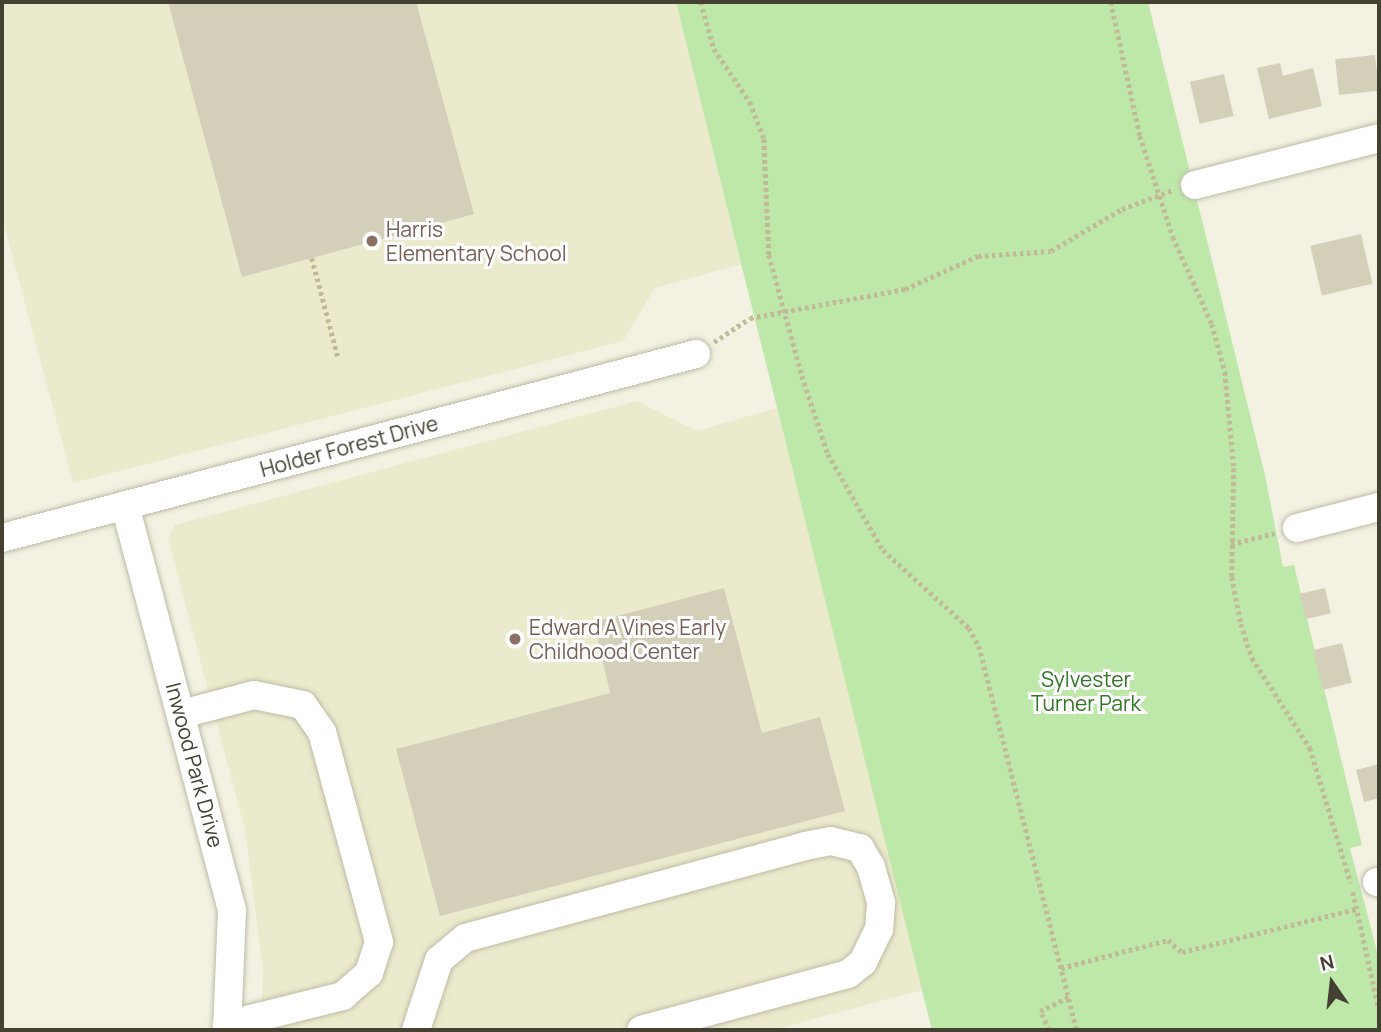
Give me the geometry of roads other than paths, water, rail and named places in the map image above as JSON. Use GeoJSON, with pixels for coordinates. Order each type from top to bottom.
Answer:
{"type":"FeatureCollection","features":[{"type":"Feature","properties":{"kind":"street"},"geometry":{"type":"LineString","coordinates":[[1195,185],[1379,138]]}},
{"type":"Feature","properties":{"kind":"street","name":"Holder Forest Drive"},"geometry":{"type":"LineString","coordinates":[[2,538],[696,354]]}},
{"type":"Feature","properties":{"kind":"street","name":"Inwood Park Drive"},"geometry":{"type":"LineString","coordinates":[[125,505],[232,911],[227,1028]]}},
{"type":"Feature","properties":{"kind":"street"},"geometry":{"type":"LineString","coordinates":[[1297,528],[1379,507]]}},
{"type":"Feature","properties":{"kind":"street"},"geometry":{"type":"LineString","coordinates":[[182,714],[254,695],[303,705],[323,732],[379,942],[369,973],[343,996],[227,1028]]}},
{"type":"Feature","properties":{"kind":"street"},"geometry":{"type":"LineString","coordinates":[[416,1030],[439,960],[465,938],[805,846],[831,842],[860,848],[871,867],[881,904],[879,929],[863,962],[848,974],[641,1030]]}},
{"type":"Feature","properties":{"kind":"place","name":"Harris Elementary School"},"geometry":{"type":"Point","coordinates":[372,241]}},
{"type":"Feature","properties":{"kind":"place","name":"Edward A Vines Early Childhood Center"},"geometry":{"type":"Point","coordinates":[515,639]}},
{"type":"Feature","properties":{"kind":"park label","name":"Sylvester Turner Park"},"geometry":{"type":"Point","coordinates":[1086,691]}}]}
